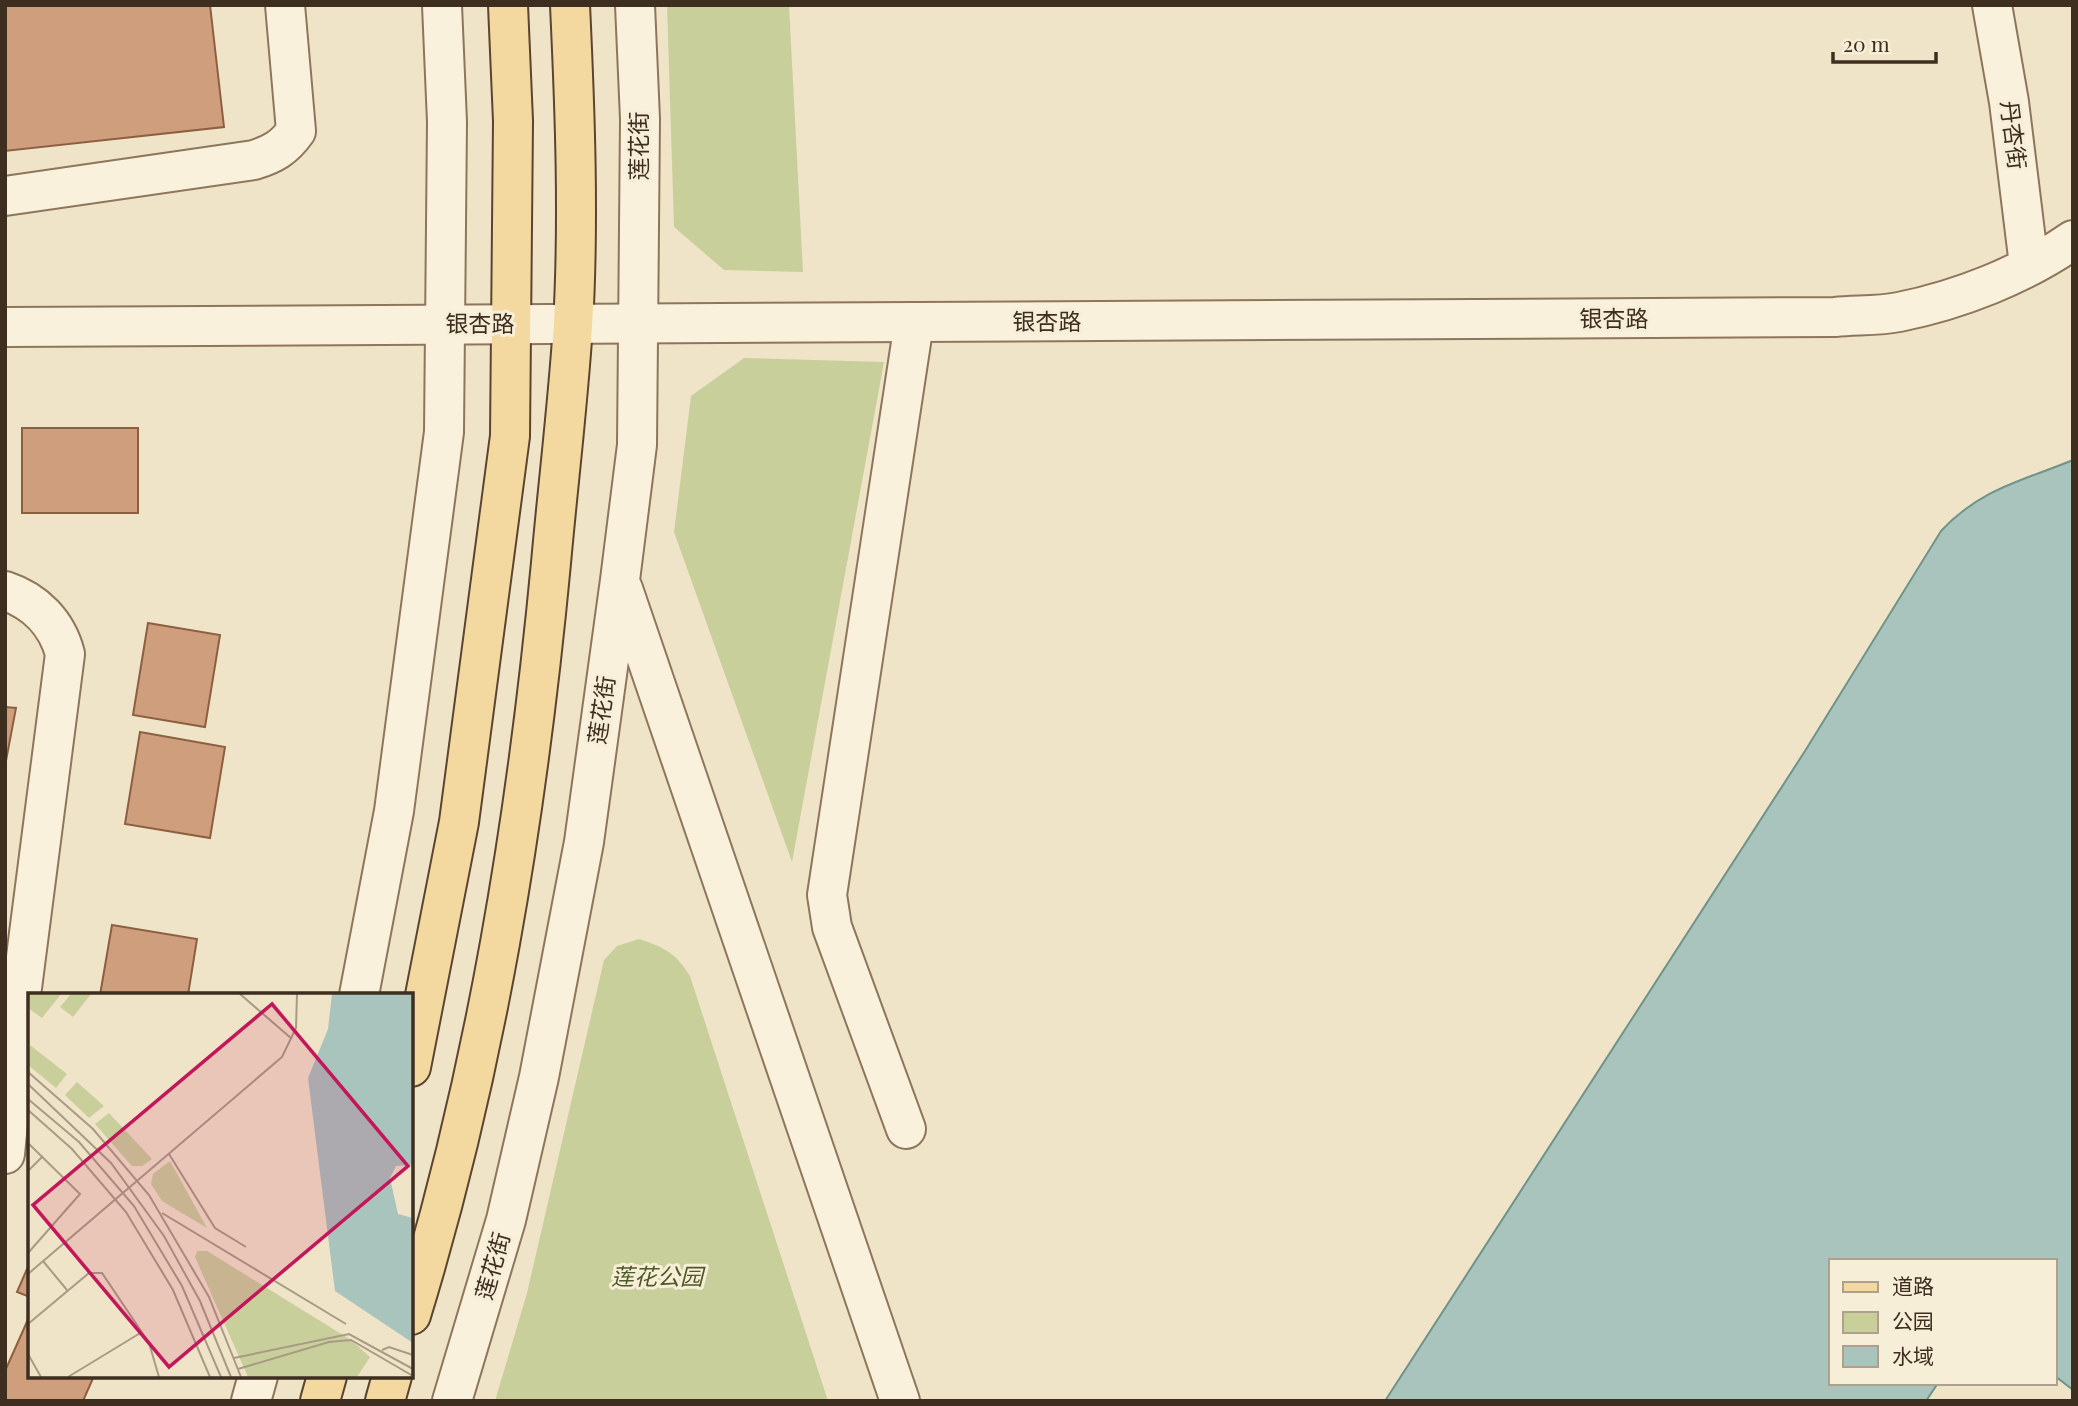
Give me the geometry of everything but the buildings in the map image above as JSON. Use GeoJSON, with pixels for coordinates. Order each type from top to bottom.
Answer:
{"type":"FeatureCollection","features":[{"type":"Feature","properties":{"kind":"main road"},"geometry":{"type":"LineString","coordinates":[[413,1057],[459,822],[510,436],[513,121],[508,5]]}},
{"type":"Feature","properties":{"kind":"main road"},"geometry":{"type":"LineString","coordinates":[[413,1308],[443,1204],[476,1063],[520,831],[536,717],[573,324],[575,120],[570,5]]}},
{"type":"Feature","properties":{"kind":"main road"},"geometry":{"type":"LineString","coordinates":[[320,1401],[326,1378]]}},
{"type":"Feature","properties":{"kind":"main road"},"geometry":{"type":"LineString","coordinates":[[385,1401],[391,1378]]}},
{"type":"Feature","properties":{"kind":"street"},"geometry":{"type":"LineString","coordinates":[[5,195],[254,160],[273,154],[287,144],[296,131],[285,5]]}},
{"type":"Feature","properties":{"kind":"street"},"geometry":{"type":"LineString","coordinates":[[359,993],[394,811],[444,432],[447,122],[442,5]]}},
{"type":"Feature","properties":{"kind":"street","name":"莲花街"},"geometry":{"type":"LineString","coordinates":[[453,1401],[506,1220],[539,1077],[584,842],[620,580],[636,445],[640,119],[635,5]]}},
{"type":"Feature","properties":{"kind":"street","name":"丹杏街"},"geometry":{"type":"LineString","coordinates":[[1992,5],[2009,102],[2029,265]]}},
{"type":"Feature","properties":{"kind":"street","name":"银杏路"},"geometry":{"type":"LineString","coordinates":[[5,327],[1835,317],[1898,312],[1993,282],[2073,240]]}},
{"type":"Feature","properties":{"kind":"street"},"geometry":{"type":"LineString","coordinates":[[906,1129],[832,927],[827,895],[914,323]]}},
{"type":"Feature","properties":{"kind":"street"},"geometry":{"type":"LineString","coordinates":[[620,580],[900,1401]]}},
{"type":"Feature","properties":{"kind":"street"},"geometry":{"type":"LineString","coordinates":[[5,591],[35,606],[47,618],[61,638],[65,654],[18,1019],[5,1154]]}},
{"type":"Feature","properties":{"kind":"street"},"geometry":{"type":"LineString","coordinates":[[250,1401],[257,1378]]}},
{"type":"Feature","properties":{"kind":"green space"},"geometry":{"type":"Polygon","coordinates":[[[667,5],[789,5],[803,272],[724,270],[674,227],[667,5]]]}},
{"type":"Feature","properties":{"kind":"green space"},"geometry":{"type":"Polygon","coordinates":[[[744,358],[884,362],[792,862],[674,532],[691,396],[744,358]]]}},
{"type":"Feature","properties":{"kind":"green space","name":"莲花公园"},"geometry":{"type":"Polygon","coordinates":[[[639,939],[669,952],[690,976],[828,1401],[495,1401],[527,1293],[604,960],[617,946],[639,939]]]}},
{"type":"Feature","properties":{"kind":"water"},"geometry":{"type":"Polygon","coordinates":[[[2073,460],[2073,1390],[2057,1378],[2057,1259],[1829,1259],[1829,1385],[1937,1385],[1926,1401],[1385,1401],[1805,751],[1941,531],[1971,505],[2019,481],[2073,460]]]}}]}
